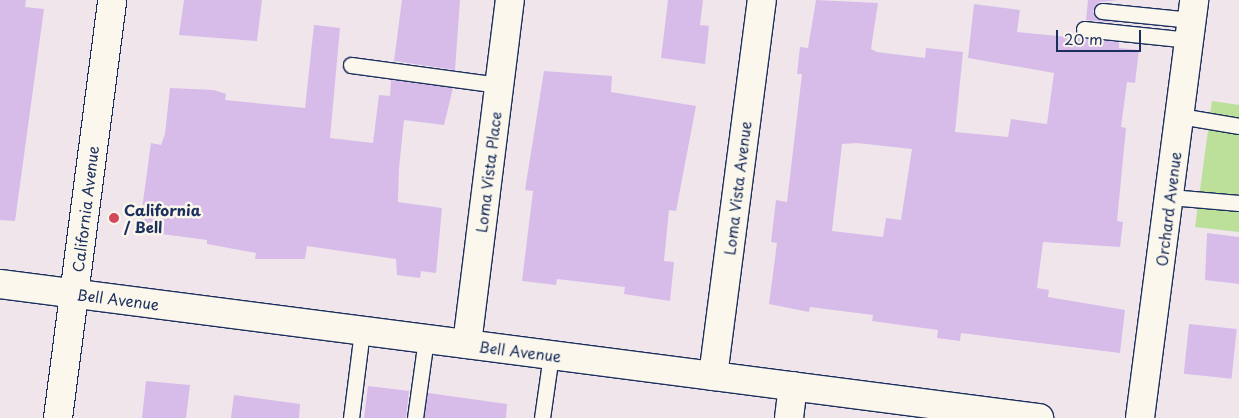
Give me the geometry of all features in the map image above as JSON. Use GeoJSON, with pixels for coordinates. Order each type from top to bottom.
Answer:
{"type":"FeatureCollection","features":[{"type":"Feature","properties":{"kind":"street","name":"California Avenue"},"geometry":{"type":"LineString","coordinates":[[58,418],[112,0]]}},
{"type":"Feature","properties":{"kind":"street","name":"Loma Vista Place"},"geometry":{"type":"LineString","coordinates":[[467,344],[510,0]]}},
{"type":"Feature","properties":{"kind":"street","name":"Loma Vista Avenue"},"geometry":{"type":"LineString","coordinates":[[713,376],[762,0]]}},
{"type":"Feature","properties":{"kind":"street","name":"Orchard Avenue"},"geometry":{"type":"LineString","coordinates":[[1140,418],[1192,20]]}},
{"type":"Feature","properties":{"kind":"street","name":"Bell Avenue"},"geometry":{"type":"LineString","coordinates":[[0,284],[1039,418]]}},
{"type":"Feature","properties":{"kind":"street"},"geometry":{"type":"LineString","coordinates":[[789,418],[793,386]]}},
{"type":"Feature","properties":{"kind":"lane"},"geometry":{"type":"LineString","coordinates":[[1102,10],[1192,20]]}},
{"type":"Feature","properties":{"kind":"lane"},"geometry":{"type":"LineString","coordinates":[[1084,29],[1192,20]]}},
{"type":"Feature","properties":{"kind":"lane"},"geometry":{"type":"LineString","coordinates":[[351,65],[498,85]]}},
{"type":"Feature","properties":{"kind":"lane"},"geometry":{"type":"LineString","coordinates":[[1180,116],[1239,126]]}},
{"type":"Feature","properties":{"kind":"lane"},"geometry":{"type":"LineString","coordinates":[[1170,197],[1239,203]]}},
{"type":"Feature","properties":{"kind":"lane"},"geometry":{"type":"LineString","coordinates":[[351,418],[362,331]]}},
{"type":"Feature","properties":{"kind":"lane"},"geometry":{"type":"LineString","coordinates":[[415,418],[426,339]]}},
{"type":"Feature","properties":{"kind":"lane"},"geometry":{"type":"LineString","coordinates":[[542,418],[551,355]]}},
{"type":"Feature","properties":{"kind":"green space"},"geometry":{"type":"Polygon","coordinates":[[[1212,101],[1239,105],[1239,232],[1195,227],[1212,101]]]}},
{"type":"Feature","properties":{"kind":"building"},"geometry":{"type":"Polygon","coordinates":[[[0,0],[26,0],[25,7],[44,9],[15,221],[0,220],[0,0]]]}},
{"type":"Feature","properties":{"kind":"building"},"geometry":{"type":"Polygon","coordinates":[[[184,0],[262,0],[257,41],[179,35],[184,0]]]}},
{"type":"Feature","properties":{"kind":"building"},"geometry":{"type":"Polygon","coordinates":[[[402,0],[460,0],[455,70],[394,61],[402,0]]]}},
{"type":"Feature","properties":{"kind":"building"},"geometry":{"type":"Polygon","coordinates":[[[668,0],[703,0],[700,25],[709,26],[705,64],[661,58],[668,0]]]}},
{"type":"Feature","properties":{"kind":"building"},"geometry":{"type":"Polygon","coordinates":[[[816,0],[878,3],[871,49],[877,52],[925,58],[926,48],[963,52],[955,132],[1008,137],[1011,119],[1047,124],[1054,73],[968,58],[974,4],[1020,10],[1017,32],[1119,42],[1119,48],[1139,50],[1135,83],[1127,82],[1121,127],[1126,128],[1117,221],[1123,222],[1120,247],[1043,242],[1037,288],[1049,290],[1048,297],[1125,310],[1120,353],[961,333],[960,341],[937,338],[938,330],[872,321],[873,315],[810,307],[809,312],[769,304],[777,243],[771,242],[776,200],[787,202],[802,74],[797,74],[800,47],[808,48],[816,0]],[[857,143],[842,144],[832,231],[883,237],[886,218],[901,220],[912,149],[857,143]]]}},
{"type":"Feature","properties":{"kind":"building"},"geometry":{"type":"Polygon","coordinates":[[[1088,0],[1119,0],[1099,2],[1093,11],[1097,19],[1119,23],[1086,20],[1088,0]]]}},
{"type":"Feature","properties":{"kind":"building"},"geometry":{"type":"Polygon","coordinates":[[[314,25],[340,28],[330,138],[373,143],[379,95],[390,96],[391,80],[453,88],[444,125],[404,120],[399,168],[398,202],[442,208],[436,273],[421,271],[420,278],[397,275],[396,259],[307,246],[305,259],[255,259],[256,253],[207,244],[207,240],[139,231],[151,143],[161,145],[165,134],[170,88],[214,90],[226,94],[225,100],[305,108],[314,25]]]}},
{"type":"Feature","properties":{"kind":"building"},"geometry":{"type":"Polygon","coordinates":[[[544,71],[612,76],[611,92],[696,106],[676,211],[669,210],[664,261],[674,262],[670,301],[624,294],[625,287],[557,279],[556,285],[522,281],[533,191],[525,190],[544,71]]]}},
{"type":"Feature","properties":{"kind":"building"},"geometry":{"type":"Polygon","coordinates":[[[1207,233],[1239,237],[1239,284],[1205,280],[1207,233]]]}},
{"type":"Feature","properties":{"kind":"building"},"geometry":{"type":"Polygon","coordinates":[[[1189,324],[1237,329],[1232,379],[1184,374],[1189,324]]]}},
{"type":"Feature","properties":{"kind":"building"},"geometry":{"type":"Polygon","coordinates":[[[146,381],[190,385],[186,418],[142,418],[146,381]]]}},
{"type":"Feature","properties":{"kind":"building"},"geometry":{"type":"Polygon","coordinates":[[[368,386],[409,391],[406,418],[364,418],[368,386]]]}},
{"type":"Feature","properties":{"kind":"building"},"geometry":{"type":"Polygon","coordinates":[[[428,393],[507,404],[506,418],[424,418],[428,393]]]}},
{"type":"Feature","properties":{"kind":"building"},"geometry":{"type":"Polygon","coordinates":[[[234,395],[300,404],[299,418],[231,418],[234,395]]]}},
{"type":"Feature","properties":{"kind":"place","name":"California / Bell"},"geometry":{"type":"Point","coordinates":[114,218]}}]}
